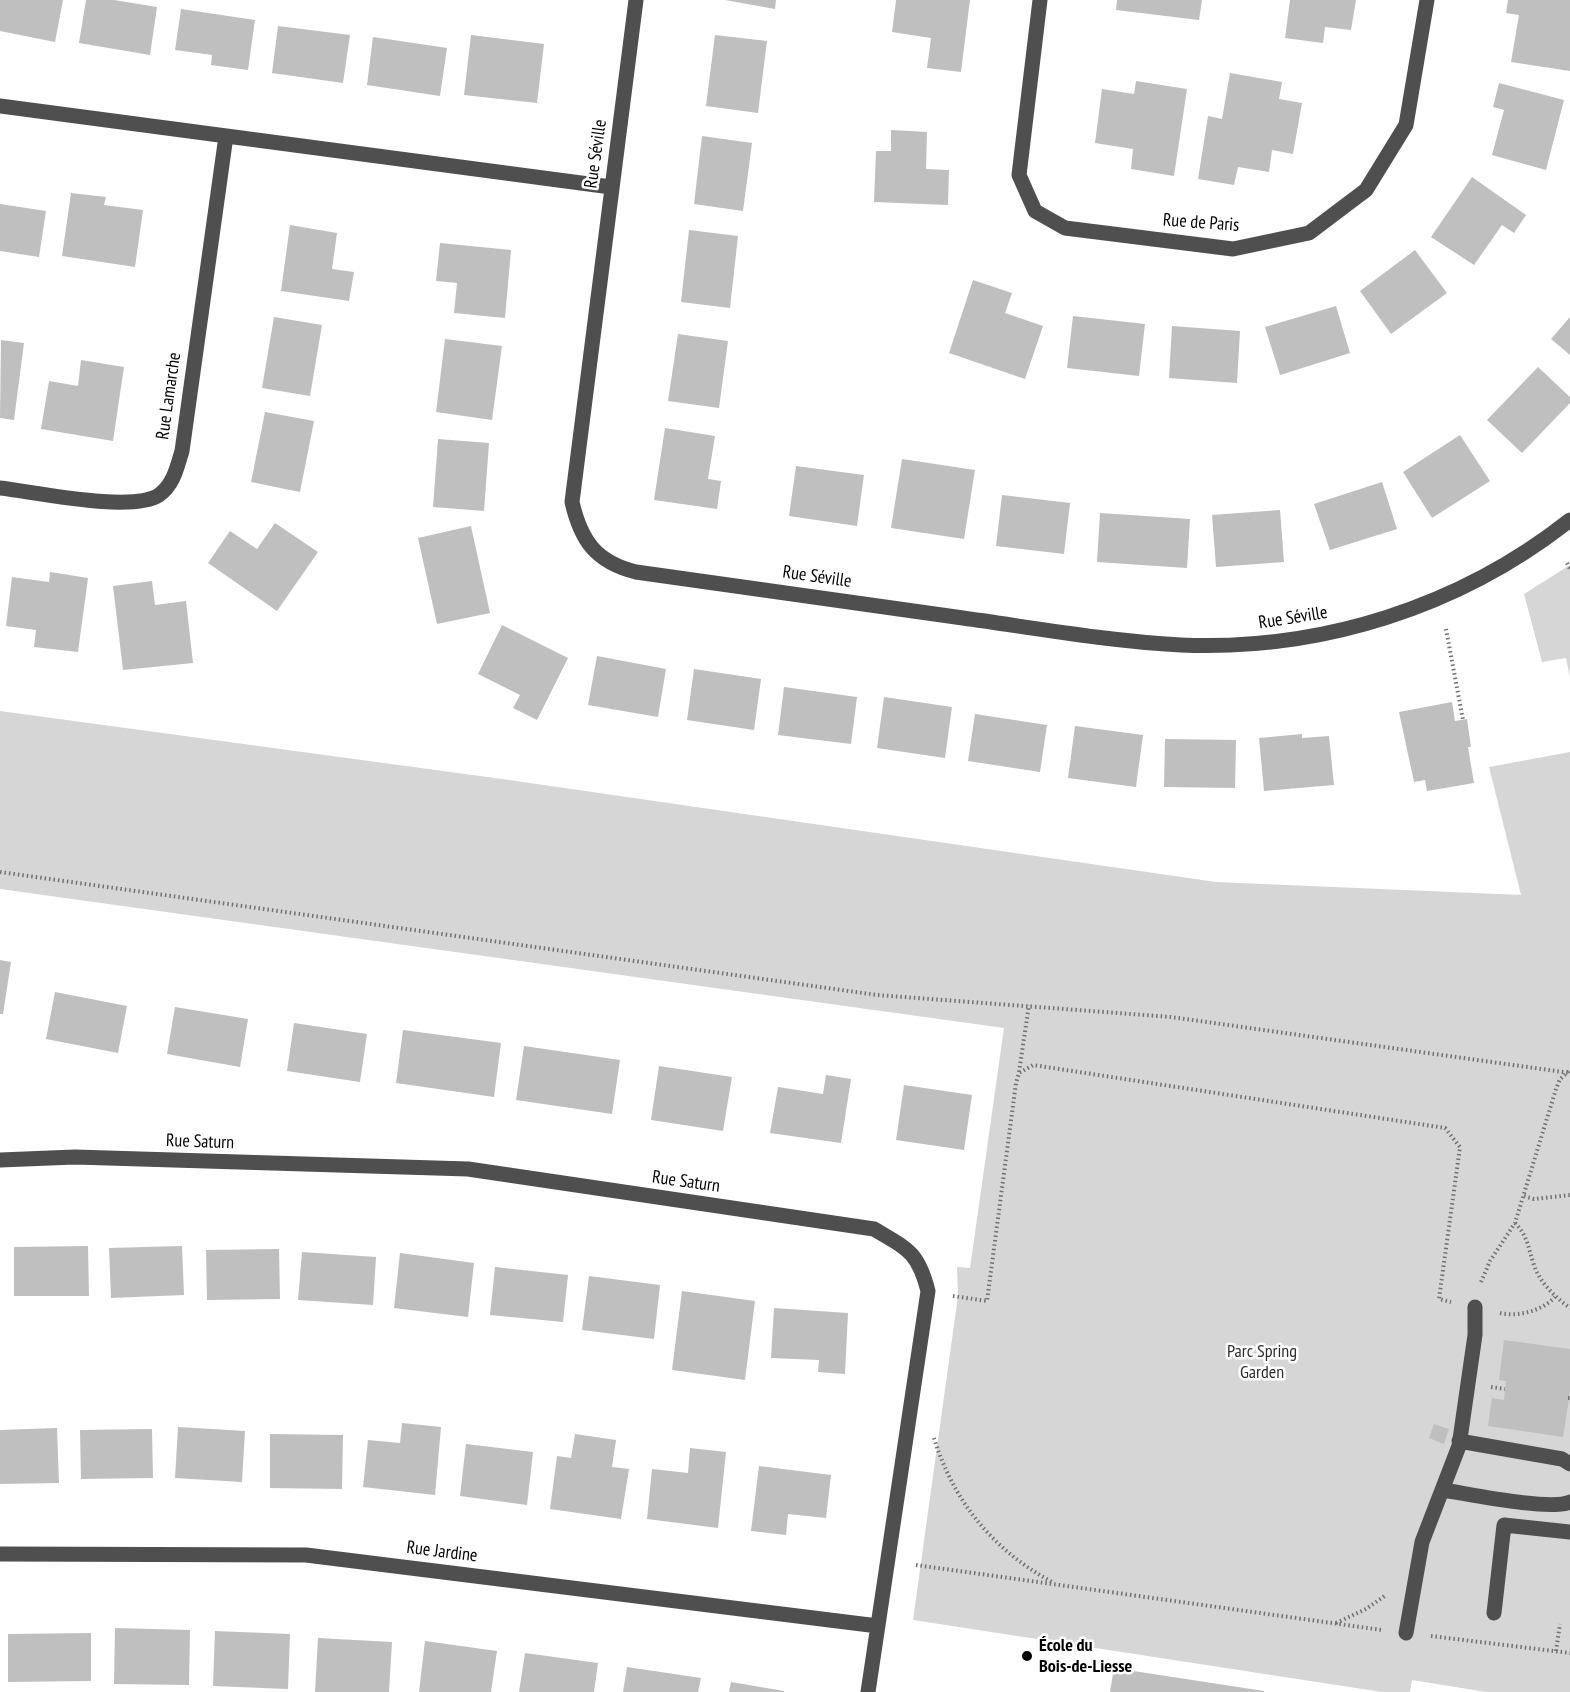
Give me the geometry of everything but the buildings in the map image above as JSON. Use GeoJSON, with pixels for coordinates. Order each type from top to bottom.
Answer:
{"type":"FeatureCollection","features":[{"type":"Feature","properties":{"kind":"street","name":"Rue Séville"},"geometry":{"type":"LineString","coordinates":[[636,0],[572,502],[576,521],[586,540],[608,562],[619,568],[1102,637],[1180,645],[1253,644],[1336,632],[1392,617],[1421,606],[1525,553],[1570,520]]}},
{"type":"Feature","properties":{"kind":"street","name":"Rue de Paris"},"geometry":{"type":"LineString","coordinates":[[1040,0],[1019,175],[1035,211],[1065,228],[1233,249],[1309,233],[1366,190],[1406,125],[1427,0]]}},
{"type":"Feature","properties":{"kind":"street"},"geometry":{"type":"LineString","coordinates":[[0,106],[611,187]]}},
{"type":"Feature","properties":{"kind":"street","name":"Rue Lamarche"},"geometry":{"type":"LineString","coordinates":[[0,488],[109,502],[140,502],[161,493],[171,483],[182,451],[225,136]]}},
{"type":"Feature","properties":{"kind":"street","name":"Rue Saturn"},"geometry":{"type":"LineString","coordinates":[[0,1160],[75,1157],[468,1169],[874,1229],[908,1249],[922,1266],[928,1291],[868,1692]]}},
{"type":"Feature","properties":{"kind":"street"},"geometry":{"type":"LineString","coordinates":[[1406,1633],[1422,1542],[1443,1490],[1459,1441],[1475,1335],[1475,1307]]}},
{"type":"Feature","properties":{"kind":"street"},"geometry":{"type":"LineString","coordinates":[[1459,1441],[1562,1460],[1570,1464]]}},
{"type":"Feature","properties":{"kind":"street"},"geometry":{"type":"LineString","coordinates":[[1443,1490],[1544,1504],[1564,1505],[1570,1502]]}},
{"type":"Feature","properties":{"kind":"street"},"geometry":{"type":"LineString","coordinates":[[1494,1613],[1504,1525],[1570,1532]]}},
{"type":"Feature","properties":{"kind":"street","name":"Rue Jardine"},"geometry":{"type":"LineString","coordinates":[[0,1554],[306,1555],[878,1626]]}},
{"type":"Feature","properties":{"kind":"path"},"geometry":{"type":"LineString","coordinates":[[1567,564],[1570,569]]}},
{"type":"Feature","properties":{"kind":"path"},"geometry":{"type":"LineString","coordinates":[[1446,629],[1463,720]]}},
{"type":"Feature","properties":{"kind":"path"},"geometry":{"type":"LineString","coordinates":[[0,872],[876,995],[1029,1005],[1227,1024],[1569,1072]]}},
{"type":"Feature","properties":{"kind":"path"},"geometry":{"type":"LineString","coordinates":[[954,1296],[987,1301],[1029,1005]]}},
{"type":"Feature","properties":{"kind":"path"},"geometry":{"type":"LineString","coordinates":[[1019,1073],[1033,1065],[1445,1128],[1460,1146],[1439,1299],[1475,1307],[1490,1261],[1515,1223],[1552,1100],[1560,1079],[1569,1072]]}},
{"type":"Feature","properties":{"kind":"path"},"geometry":{"type":"LineString","coordinates":[[1450,1164],[1458,1166]]}},
{"type":"Feature","properties":{"kind":"path"},"geometry":{"type":"LineString","coordinates":[[1524,1196],[1533,1199],[1570,1195]]}},
{"type":"Feature","properties":{"kind":"path"},"geometry":{"type":"LineString","coordinates":[[1515,1223],[1528,1238],[1537,1273],[1555,1297],[1570,1308]]}},
{"type":"Feature","properties":{"kind":"path"},"geometry":{"type":"LineString","coordinates":[[1509,1315],[1543,1308],[1555,1297]]}},
{"type":"Feature","properties":{"kind":"path"},"geometry":{"type":"LineString","coordinates":[[934,1438],[942,1463],[974,1518],[1012,1557],[1059,1586]]}},
{"type":"Feature","properties":{"kind":"path"},"geometry":{"type":"LineString","coordinates":[[916,1565],[1333,1624],[1570,1653]]}},
{"type":"Feature","properties":{"kind":"path"},"geometry":{"type":"LineString","coordinates":[[1333,1624],[1366,1609],[1393,1587]]}},
{"type":"Feature","properties":{"kind":"path"},"geometry":{"type":"LineString","coordinates":[[1556,1651],[1560,1624]]}},
{"type":"Feature","properties":{"kind":"green space"},"geometry":{"type":"Polygon","coordinates":[[[1570,565],[1570,677],[1566,658],[1542,662],[1524,594],[1570,565]]]}},
{"type":"Feature","properties":{"kind":"green space","name":"Parc Spring Garden"},"geometry":{"type":"Polygon","coordinates":[[[0,711],[502,779],[1216,882],[1521,895],[1489,767],[1570,752],[1570,1692],[1486,1692],[1412,1680],[1410,1692],[1382,1692],[913,1620],[958,1296],[957,1267],[970,1268],[1004,1028],[0,889],[0,711]]]}},
{"type":"Feature","properties":{"kind":"place","name":"École du Bois-de-Liesse"},"geometry":{"type":"Point","coordinates":[1027,1656]}}]}
